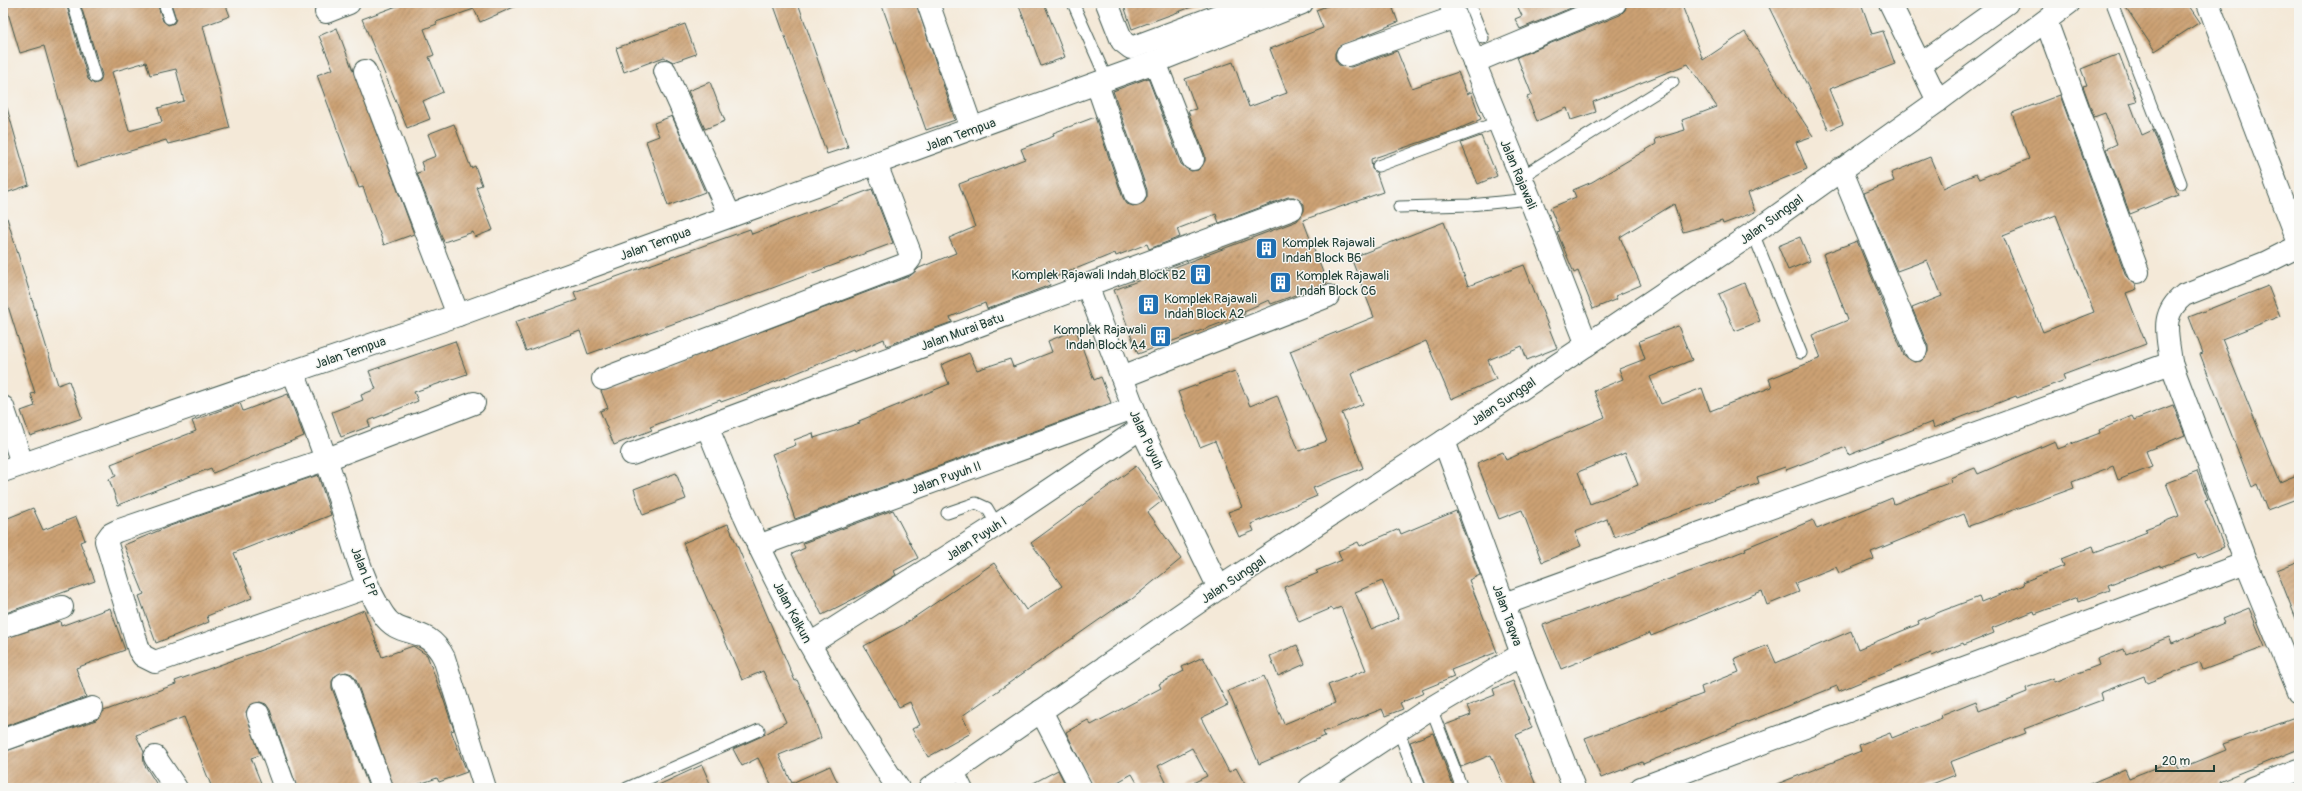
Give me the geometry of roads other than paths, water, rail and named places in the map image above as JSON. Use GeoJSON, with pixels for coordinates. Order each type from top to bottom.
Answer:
{"type":"FeatureCollection","features":[{"type":"Feature","properties":{"kind":"street"},"geometry":{"type":"LineString","coordinates":[[326,12],[349,3]]}},
{"type":"Feature","properties":{"kind":"street"},"geometry":{"type":"LineString","coordinates":[[928,3],[972,129]]}},
{"type":"Feature","properties":{"kind":"street"},"geometry":{"type":"LineString","coordinates":[[1107,3],[1122,41],[1131,48],[1252,3]]}},
{"type":"Feature","properties":{"kind":"street","name":"Jalan Tempua"},"geometry":{"type":"LineString","coordinates":[[13,467],[458,315],[1102,82],[1302,3]]}},
{"type":"Feature","properties":{"kind":"street"},"geometry":{"type":"LineString","coordinates":[[1474,62],[1615,3]]}},
{"type":"Feature","properties":{"kind":"street"},"geometry":{"type":"LineString","coordinates":[[1890,3],[1938,101]]}},
{"type":"Feature","properties":{"kind":"street"},"geometry":{"type":"LineString","coordinates":[[1921,64],[2008,3]]}},
{"type":"Feature","properties":{"kind":"street","name":"Jalan Sunggal"},"geometry":{"type":"LineString","coordinates":[[930,788],[1219,588],[1587,345],[1753,233],[1938,101],[2069,3]]}},
{"type":"Feature","properties":{"kind":"street"},"geometry":{"type":"LineString","coordinates":[[2208,3],[2299,244],[2265,263],[2184,295],[2173,304],[2166,318],[2170,363],[2246,563],[2299,692]]}},
{"type":"Feature","properties":{"kind":"street"},"geometry":{"type":"LineString","coordinates":[[1346,55],[1458,8]]}},
{"type":"Feature","properties":{"kind":"street","name":"Jalan Rajawali"},"geometry":{"type":"LineString","coordinates":[[1458,8],[1474,62],[1521,176],[1587,345]]}},
{"type":"Feature","properties":{"kind":"street"},"geometry":{"type":"LineString","coordinates":[[2046,21],[2138,272]]}},
{"type":"Feature","properties":{"kind":"street"},"geometry":{"type":"LineString","coordinates":[[1155,62],[1193,159]]}},
{"type":"Feature","properties":{"kind":"street"},"geometry":{"type":"LineString","coordinates":[[365,71],[458,315]]}},
{"type":"Feature","properties":{"kind":"street"},"geometry":{"type":"LineString","coordinates":[[665,71],[730,216]]}},
{"type":"Feature","properties":{"kind":"street"},"geometry":{"type":"LineString","coordinates":[[1102,82],[1135,194]]}},
{"type":"Feature","properties":{"kind":"street"},"geometry":{"type":"LineString","coordinates":[[603,379],[906,264],[910,259],[910,253],[876,164]]}},
{"type":"Feature","properties":{"kind":"street"},"geometry":{"type":"LineString","coordinates":[[1841,169],[1916,350]]}},
{"type":"Feature","properties":{"kind":"street","name":"Jalan Murai Batu"},"geometry":{"type":"LineString","coordinates":[[632,454],[1292,209]]}},
{"type":"Feature","properties":{"kind":"street","name":"Jalan Puyuh"},"geometry":{"type":"LineString","coordinates":[[1087,285],[1137,418],[1219,588]]}},
{"type":"Feature","properties":{"kind":"street"},"geometry":{"type":"LineString","coordinates":[[1122,377],[1328,296]]}},
{"type":"Feature","properties":{"kind":"street"},"geometry":{"type":"LineString","coordinates":[[1504,604],[2170,363]]}},
{"type":"Feature","properties":{"kind":"street","name":"Jalan LPP"},"geometry":{"type":"LineString","coordinates":[[293,372],[327,459],[368,586],[383,615],[391,624],[427,636],[438,645],[444,658],[485,788]]}},
{"type":"Feature","properties":{"kind":"street"},"geometry":{"type":"LineString","coordinates":[[368,586],[163,661],[155,662],[148,660],[140,650],[106,544],[111,534],[327,459],[474,403]]}},
{"type":"Feature","properties":{"kind":"street"},"geometry":{"type":"LineString","coordinates":[[3,407],[13,467]]}},
{"type":"Feature","properties":{"kind":"street","name":"Jalan Puyuh I"},"geometry":{"type":"LineString","coordinates":[[810,644],[997,525],[1137,418]]}},
{"type":"Feature","properties":{"kind":"street","name":"Jalan Puyuh II"},"geometry":{"type":"LineString","coordinates":[[758,546],[1137,418]]}},
{"type":"Feature","properties":{"kind":"street","name":"Jalan Kalkun"},"geometry":{"type":"LineString","coordinates":[[707,426],[726,474],[758,546],[810,644],[875,754],[898,788]]}},
{"type":"Feature","properties":{"kind":"street","name":"Jalan Taqwa"},"geometry":{"type":"LineString","coordinates":[[1444,440],[1522,654],[1574,788]]}},
{"type":"Feature","properties":{"kind":"street"},"geometry":{"type":"LineString","coordinates":[[1641,788],[2246,563]]}},
{"type":"Feature","properties":{"kind":"street"},"geometry":{"type":"LineString","coordinates":[[3,627],[62,607]]}},
{"type":"Feature","properties":{"kind":"street"},"geometry":{"type":"LineString","coordinates":[[1316,786],[1398,729],[1522,654]]}},
{"type":"Feature","properties":{"kind":"street"},"geometry":{"type":"LineString","coordinates":[[344,684],[382,788]]}},
{"type":"Feature","properties":{"kind":"street"},"geometry":{"type":"LineString","coordinates":[[3,740],[92,708]]}},
{"type":"Feature","properties":{"kind":"street"},"geometry":{"type":"LineString","coordinates":[[1041,710],[1082,788]]}},
{"type":"Feature","properties":{"kind":"street"},"geometry":{"type":"LineString","coordinates":[[258,714],[285,788]]}},
{"type":"Feature","properties":{"kind":"street"},"geometry":{"type":"LineString","coordinates":[[155,757],[176,788]]}},
{"type":"Feature","properties":{"kind":"street"},"geometry":{"type":"LineString","coordinates":[[2252,788],[2299,770]]}},
{"type":"Feature","properties":{"kind":"lane"},"geometry":{"type":"LineString","coordinates":[[73,3],[95,77]]}},
{"type":"Feature","properties":{"kind":"lane"},"geometry":{"type":"LineString","coordinates":[[164,3],[169,18]]}},
{"type":"Feature","properties":{"kind":"lane"},"geometry":{"type":"LineString","coordinates":[[1073,3],[1102,82]]}},
{"type":"Feature","properties":{"kind":"lane"},"geometry":{"type":"LineString","coordinates":[[2112,3],[2181,183]]}},
{"type":"Feature","properties":{"kind":"lane"},"geometry":{"type":"LineString","coordinates":[[1458,8],[1483,38]]}},
{"type":"Feature","properties":{"kind":"lane"},"geometry":{"type":"LineString","coordinates":[[1521,176],[1673,82]]}},
{"type":"Feature","properties":{"kind":"lane"},"geometry":{"type":"LineString","coordinates":[[1378,166],[1498,122]]}},
{"type":"Feature","properties":{"kind":"lane"},"geometry":{"type":"LineString","coordinates":[[1399,207],[1470,205],[1530,199]]}},
{"type":"Feature","properties":{"kind":"lane"},"geometry":{"type":"LineString","coordinates":[[1753,233],[1801,353]]}},
{"type":"Feature","properties":{"kind":"lane"},"geometry":{"type":"LineString","coordinates":[[947,513],[976,503],[987,508],[997,525]]}},
{"type":"Feature","properties":{"kind":"lane"},"geometry":{"type":"LineString","coordinates":[[1431,708],[1462,788]]}},
{"type":"Feature","properties":{"kind":"lane"},"geometry":{"type":"LineString","coordinates":[[1398,729],[1420,788]]}},
{"type":"Feature","properties":{"kind":"lane"},"geometry":{"type":"LineString","coordinates":[[627,788],[759,730]]}},
{"type":"Feature","properties":{"kind":"lane"},"geometry":{"type":"LineString","coordinates":[[957,768],[967,788]]}},
{"type":"Feature","properties":{"kind":"place","name":"Komplek Rajawali Indah Block B6"},"geometry":{"type":"Point","coordinates":[1267,249]}},
{"type":"Feature","properties":{"kind":"place","name":"Komplek Rajawali Indah Block B2"},"geometry":{"type":"Point","coordinates":[1201,274]}},
{"type":"Feature","properties":{"kind":"place","name":"Komplek Rajawali Indah Block C6"},"geometry":{"type":"Point","coordinates":[1280,282]}},
{"type":"Feature","properties":{"kind":"place","name":"Komplek Rajawali Indah Block A2"},"geometry":{"type":"Point","coordinates":[1149,305]}},
{"type":"Feature","properties":{"kind":"place","name":"Komplek Rajawali Indah Block A4"},"geometry":{"type":"Point","coordinates":[1161,336]}}]}
